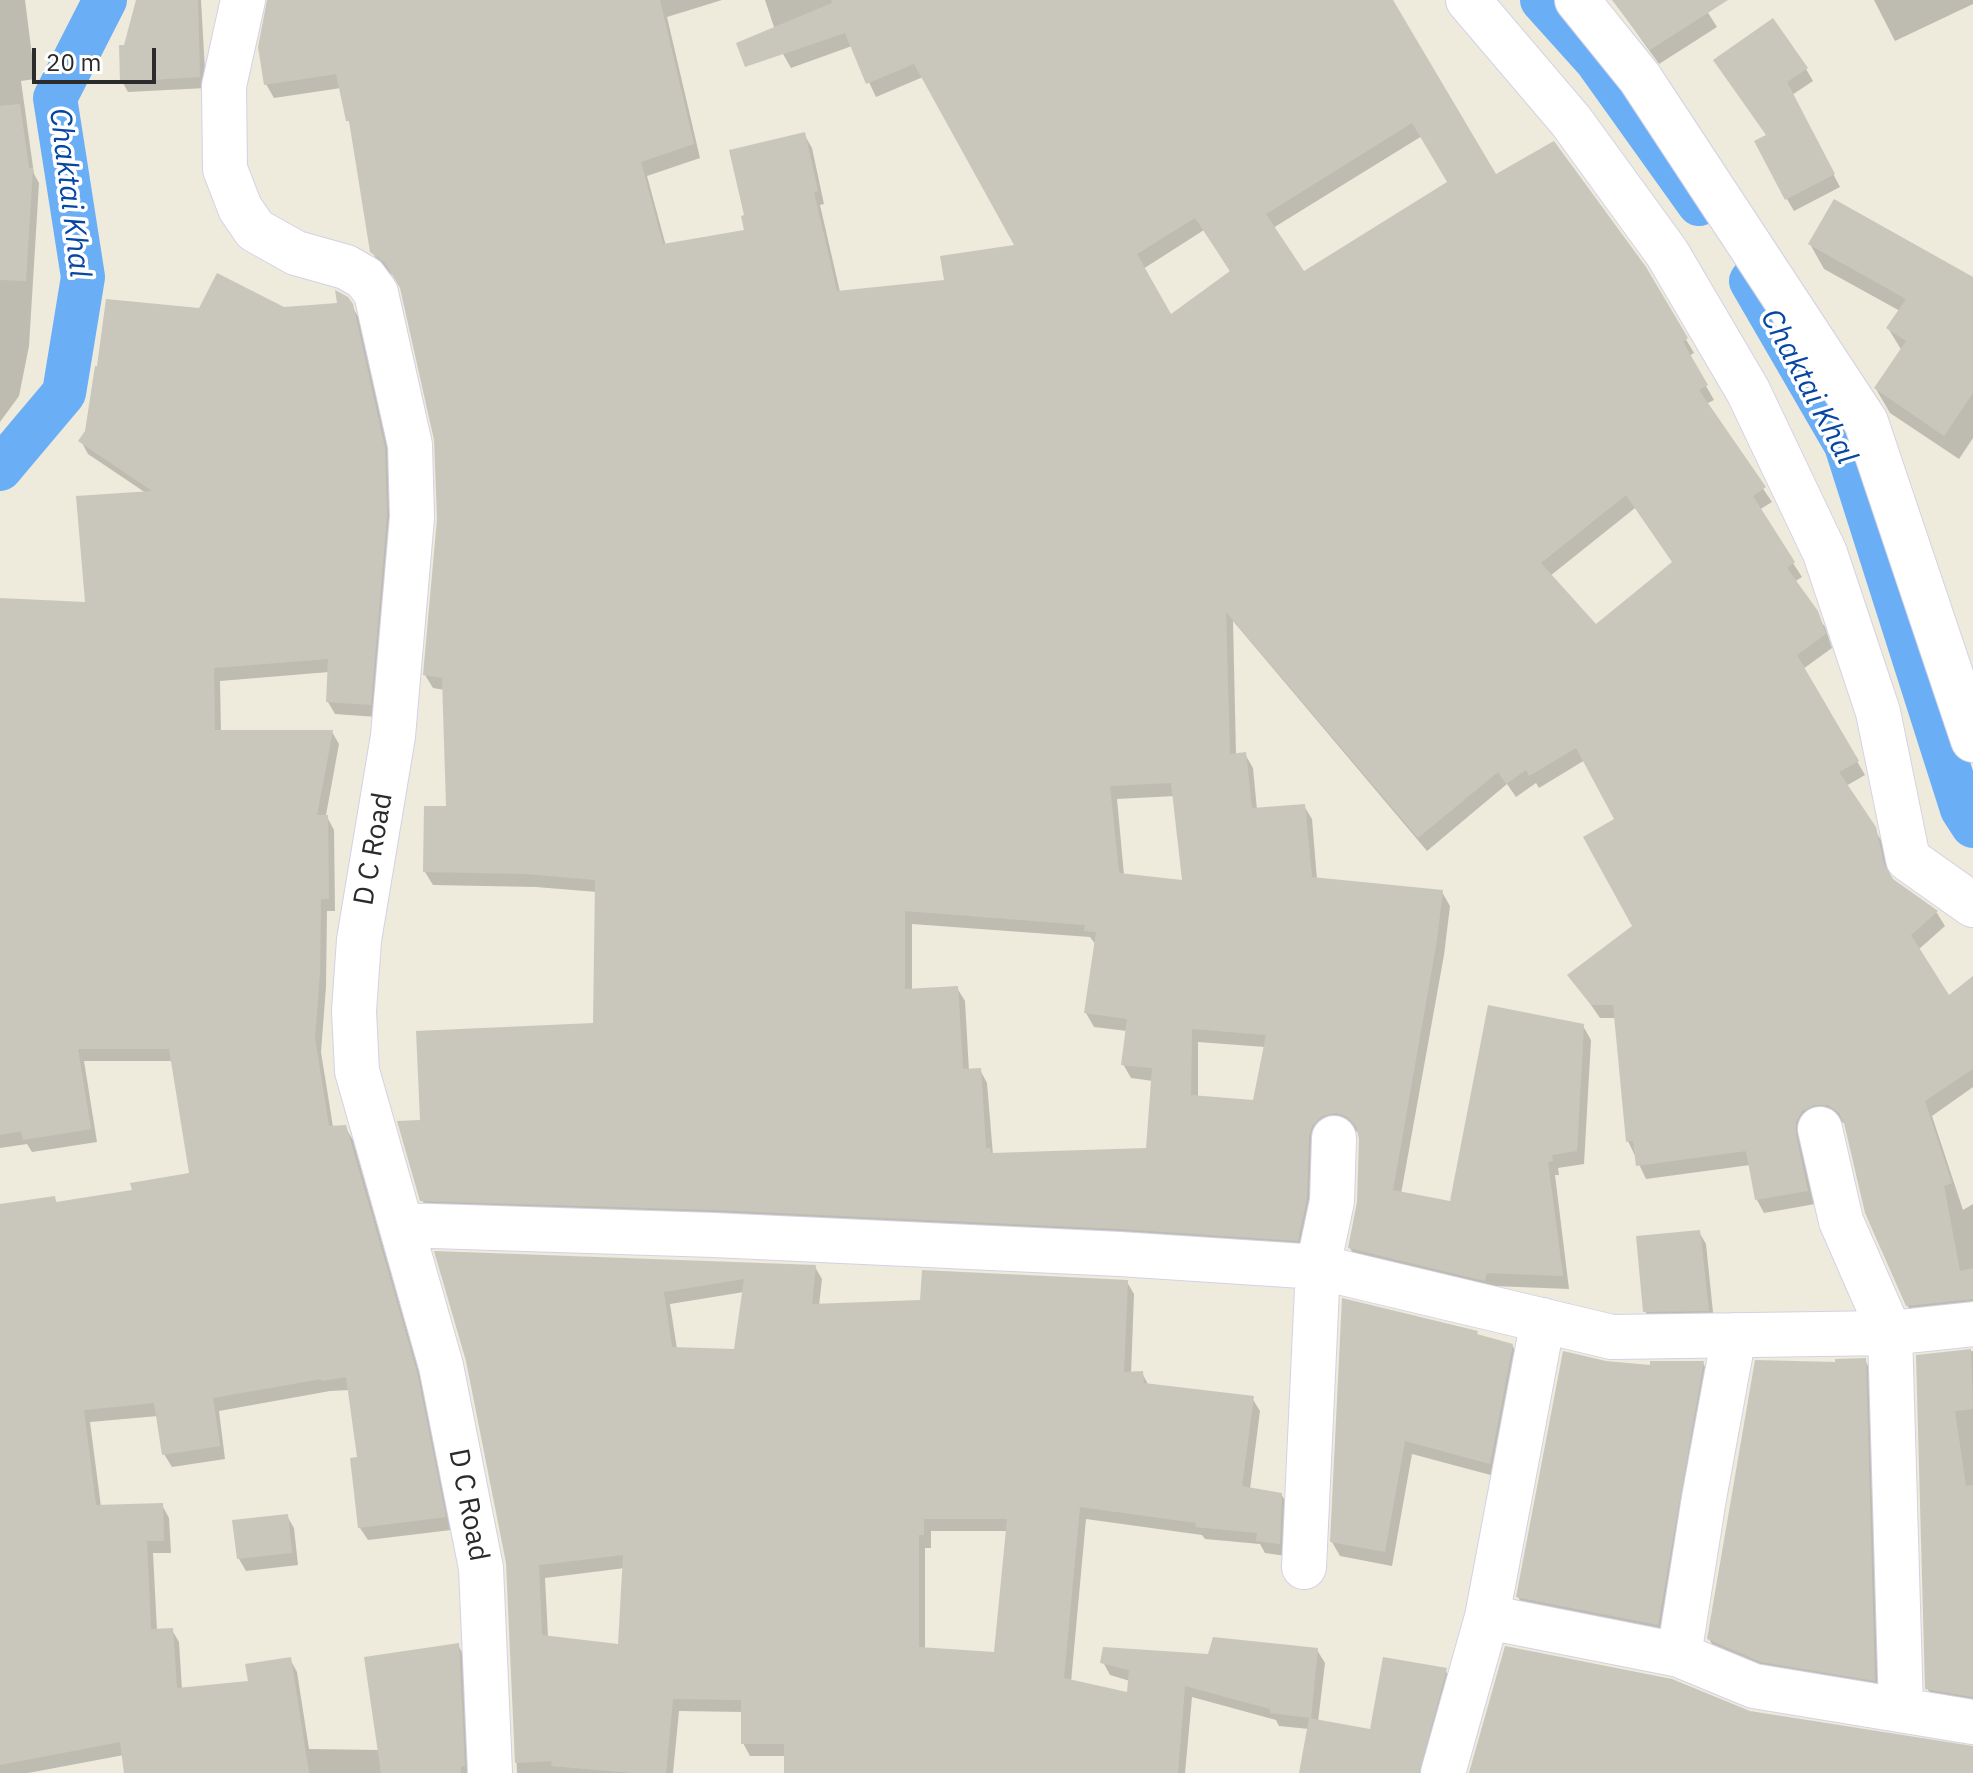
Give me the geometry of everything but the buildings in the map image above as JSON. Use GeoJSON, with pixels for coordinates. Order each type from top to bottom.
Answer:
{"type":"FeatureCollection","features":[{"type":"Feature","properties":{"kind":"street","name":"D C Road"},"geometry":{"type":"LineString","coordinates":[[243,0],[224,86],[225,169],[240,208],[255,230],[296,253],[346,267],[365,278],[376,293],[410,445],[412,517],[393,736],[359,940],[354,1011],[357,1071],[441,1366],[481,1568],[490,1773]]}},
{"type":"Feature","properties":{"kind":"street"},"geometry":{"type":"LineString","coordinates":[[1468,0],[1571,121],[1676,267],[1748,391],[1825,553],[1878,712],[1908,859],[1973,905]]}},
{"type":"Feature","properties":{"kind":"street"},"geometry":{"type":"LineString","coordinates":[[1577,0],[1640,78],[1866,422],[1973,740]]}},
{"type":"Feature","properties":{"kind":"street"},"geometry":{"type":"LineString","coordinates":[[1820,1129],[1841,1221],[1890,1333],[1901,1710]]}},
{"type":"Feature","properties":{"kind":"street"},"geometry":{"type":"LineString","coordinates":[[1304,1567],[1318,1267],[1332,1201],[1334,1138]]}},
{"type":"Feature","properties":{"kind":"street"},"geometry":{"type":"LineString","coordinates":[[401,1225],[776,1238],[1120,1254],[1318,1267],[1612,1337],[1890,1333],[1973,1324]]}},
{"type":"Feature","properties":{"kind":"street"},"geometry":{"type":"LineString","coordinates":[[1443,1773],[1487,1617],[1543,1320]]}},
{"type":"Feature","properties":{"kind":"street"},"geometry":{"type":"LineString","coordinates":[[1679,1655],[1734,1335]]}},
{"type":"Feature","properties":{"kind":"street"},"geometry":{"type":"LineString","coordinates":[[1487,1617],[1679,1655],[1754,1686],[1973,1722]]}},
{"type":"Feature","properties":{"kind":"waterway","name":"Chaktai Khal"},"geometry":{"type":"LineString","coordinates":[[0,469],[64,393],[83,277],[55,98],[105,0]]}},
{"type":"Feature","properties":{"kind":"waterway","name":"Chaktai Khal"},"geometry":{"type":"LineString","coordinates":[[1542,0],[1596,60],[1699,204]]}},
{"type":"Feature","properties":{"kind":"waterway","name":"Chaktai Khal"},"geometry":{"type":"LineString","coordinates":[[1751,281],[1846,445],[1962,809],[1973,826]]}}]}
